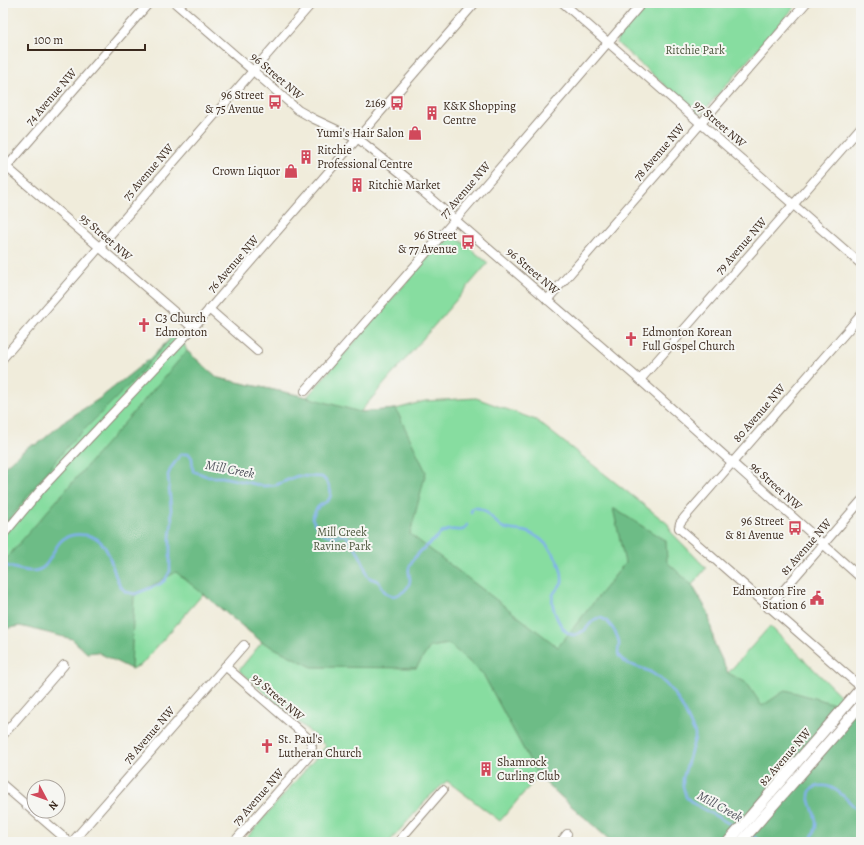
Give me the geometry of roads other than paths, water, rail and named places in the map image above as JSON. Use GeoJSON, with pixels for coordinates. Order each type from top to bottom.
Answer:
{"type":"FeatureCollection","features":[{"type":"Feature","properties":{"kind":"main road","name":"82 Avenue NW"},"geometry":{"type":"LineString","coordinates":[[740,842],[840,720],[861,687]]}},
{"type":"Feature","properties":{"kind":"main road","name":"82 Avenue NW"},"geometry":{"type":"LineString","coordinates":[[728,842],[840,720],[861,705]]}},
{"type":"Feature","properties":{"kind":"street","name":"74 Avenue NW"},"geometry":{"type":"LineString","coordinates":[[4,167],[149,3]]}},
{"type":"Feature","properties":{"kind":"street","name":"96 Street NW"},"geometry":{"type":"LineString","coordinates":[[175,3],[304,114],[357,139],[407,178],[640,380],[861,578]]}},
{"type":"Feature","properties":{"kind":"street","name":"75 Avenue NW"},"geometry":{"type":"LineString","coordinates":[[3,358],[312,3]]}},
{"type":"Feature","properties":{"kind":"street","name":"76 Avenue NW"},"geometry":{"type":"LineString","coordinates":[[3,535],[43,487],[193,328],[475,3]]}},
{"type":"Feature","properties":{"kind":"street","name":"97 Street NW"},"geometry":{"type":"LineString","coordinates":[[563,3],[861,264]]}},
{"type":"Feature","properties":{"kind":"street","name":"77 Avenue NW"},"geometry":{"type":"LineString","coordinates":[[305,391],[642,3]]}},
{"type":"Feature","properties":{"kind":"street","name":"78 Avenue NW"},"geometry":{"type":"LineString","coordinates":[[548,300],[700,123],[806,3]]}},
{"type":"Feature","properties":{"kind":"street","name":"79 Avenue NW"},"geometry":{"type":"LineString","coordinates":[[640,380],[861,127]]}},
{"type":"Feature","properties":{"kind":"street","name":"95 Street NW"},"geometry":{"type":"LineString","coordinates":[[4,167],[100,247],[193,328]]}},
{"type":"Feature","properties":{"kind":"street"},"geometry":{"type":"LineString","coordinates":[[209,309],[256,351]]}},
{"type":"Feature","properties":{"kind":"street","name":"80 Avenue NW"},"geometry":{"type":"LineString","coordinates":[[768,608],[679,528],[680,523],[861,315]]}},
{"type":"Feature","properties":{"kind":"street","name":"81 Avenue NW"},"geometry":{"type":"LineString","coordinates":[[768,608],[861,501]]}},
{"type":"Feature","properties":{"kind":"street"},"geometry":{"type":"LineString","coordinates":[[768,608],[861,687]]}},
{"type":"Feature","properties":{"kind":"street","name":"78 Avenue NW"},"geometry":{"type":"LineString","coordinates":[[72,842],[244,645]]}},
{"type":"Feature","properties":{"kind":"street"},"geometry":{"type":"LineString","coordinates":[[3,735],[64,664]]}},
{"type":"Feature","properties":{"kind":"street","name":"93 Street NW"},"geometry":{"type":"LineString","coordinates":[[225,666],[309,739],[312,748]]}},
{"type":"Feature","properties":{"kind":"street","name":"79 Avenue NW"},"geometry":{"type":"LineString","coordinates":[[234,842],[309,756],[312,748]]}},
{"type":"Feature","properties":{"kind":"street"},"geometry":{"type":"LineString","coordinates":[[3,785],[69,842]]}},
{"type":"Feature","properties":{"kind":"street"},"geometry":{"type":"LineString","coordinates":[[398,842],[443,790]]}},
{"type":"Feature","properties":{"kind":"street"},"geometry":{"type":"LineString","coordinates":[[561,842],[567,834]]}},
{"type":"Feature","properties":{"kind":"waterway","name":"Mill Creek"},"geometry":{"type":"LineString","coordinates":[[3,565],[26,571],[41,569],[46,564],[59,543],[65,538],[74,535],[86,535],[96,538],[107,551],[116,578],[120,586],[126,592],[135,594],[160,584],[165,580],[170,571],[170,537],[172,521],[168,475],[181,454],[189,454],[192,458],[193,471],[209,477],[222,477],[264,486],[276,485],[297,476],[322,477],[329,485],[331,492],[329,499],[315,511],[312,518],[315,525],[323,533],[330,536],[346,535],[359,554],[367,575],[378,581],[384,591],[389,595],[400,594],[407,588],[410,580],[409,570],[411,564],[423,549],[442,532],[449,530],[463,530],[467,525]]}},
{"type":"Feature","properties":{"kind":"waterway","name":"Mill Creek"},"geometry":{"type":"LineString","coordinates":[[471,513],[472,508],[481,509],[502,527],[527,532],[534,535],[547,545],[557,559],[562,575],[562,582],[553,595],[553,606],[555,613],[565,630],[574,635],[578,634],[585,630],[596,619],[604,619],[613,629],[619,641],[618,655],[625,662],[644,669],[660,678],[673,692],[683,708],[695,734],[683,778],[683,786],[686,797],[694,804],[737,828]]}},
{"type":"Feature","properties":{"kind":"waterway","name":"Mill Creek"},"geometry":{"type":"LineString","coordinates":[[809,842],[813,835],[816,823],[809,796],[810,791],[813,788],[823,786],[835,790],[861,813]]}},
{"type":"Feature","properties":{"kind":"waterway","name":"Mill Creek"},"geometry":{"type":"LineString","coordinates":[[750,835],[764,842]]}},
{"type":"Feature","properties":{"kind":"place","name":"96 Street & 75 Avenue"},"geometry":{"type":"Point","coordinates":[275,102]}},
{"type":"Feature","properties":{"kind":"place","name":"2169"},"geometry":{"type":"Point","coordinates":[397,103]}},
{"type":"Feature","properties":{"kind":"place","name":"K&K Shopping Centre"},"geometry":{"type":"Point","coordinates":[432,113]}},
{"type":"Feature","properties":{"kind":"place","name":"Yumi's Hair Salon"},"geometry":{"type":"Point","coordinates":[415,133]}},
{"type":"Feature","properties":{"kind":"place","name":"Ritchie Professional Centre"},"geometry":{"type":"Point","coordinates":[306,157]}},
{"type":"Feature","properties":{"kind":"place","name":"Crown Liquor"},"geometry":{"type":"Point","coordinates":[291,171]}},
{"type":"Feature","properties":{"kind":"place","name":"Ritchie Market"},"geometry":{"type":"Point","coordinates":[357,185]}},
{"type":"Feature","properties":{"kind":"place","name":"96 Street & 77 Avenue"},"geometry":{"type":"Point","coordinates":[468,242]}},
{"type":"Feature","properties":{"kind":"place","name":"C3 Church Edmonton"},"geometry":{"type":"Point","coordinates":[144,325]}},
{"type":"Feature","properties":{"kind":"place","name":"Edmonton Korean Full Gospel Church"},"geometry":{"type":"Point","coordinates":[631,339]}},
{"type":"Feature","properties":{"kind":"place","name":"96 Street & 81 Avenue"},"geometry":{"type":"Point","coordinates":[795,528]}},
{"type":"Feature","properties":{"kind":"place","name":"Edmonton Fire Station 6"},"geometry":{"type":"Point","coordinates":[817,598]}},
{"type":"Feature","properties":{"kind":"place","name":"St. Paul's Lutheran Church"},"geometry":{"type":"Point","coordinates":[267,746]}},
{"type":"Feature","properties":{"kind":"place","name":"Shamrock Curling Club"},"geometry":{"type":"Point","coordinates":[486,769]}},
{"type":"Feature","properties":{"kind":"park label","name":"Ritchie Park"},"geometry":{"type":"Point","coordinates":[695,50]}},
{"type":"Feature","properties":{"kind":"park label","name":"Mill Creek Ravine Park"},"geometry":{"type":"Point","coordinates":[342,539]}}]}
